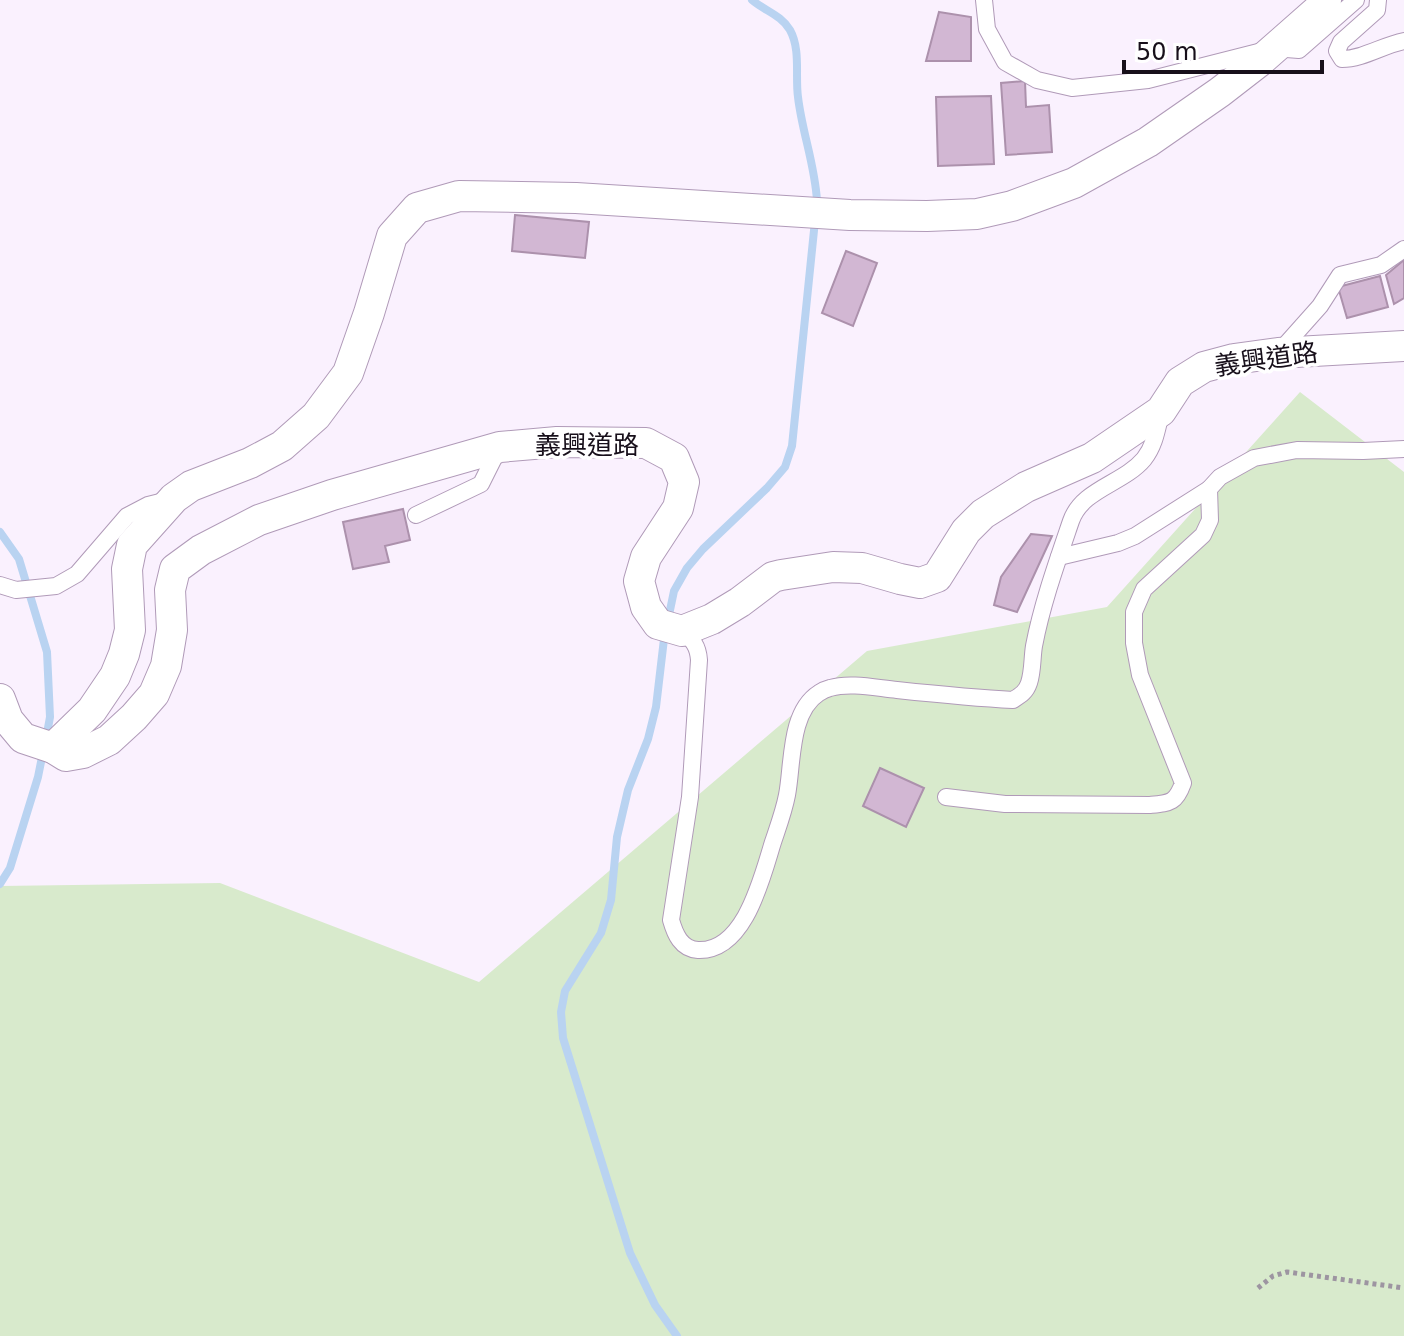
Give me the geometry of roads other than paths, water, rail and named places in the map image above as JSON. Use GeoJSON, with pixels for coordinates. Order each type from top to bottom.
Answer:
{"type":"FeatureCollection","features":[{"type":"Feature","properties":{"kind":"street"},"geometry":{"type":"LineString","coordinates":[[53,748],[92,710],[115,676],[124,654],[130,630],[127,569],[132,545],[174,498],[191,486],[250,463],[282,446],[316,416],[348,373],[392,236],[417,208],[459,196],[576,198],[850,215],[977,214],[1012,206],[1074,183],[1135,149],[1220,92],[1326,0]]}},
{"type":"Feature","properties":{"kind":"street","name":"義興道路"},"geometry":{"type":"LineString","coordinates":[[0,699],[8,720],[23,738],[66,756],[83,753],[109,740],[154,694],[166,666],[172,630],[170,590],[175,569],[201,550],[259,520],[332,495],[500,447],[557,442],[646,443],[674,458],[684,482],[678,508],[646,557],[639,581],[646,607],[658,624],[682,631],[721,613],[773,577],[781,575],[833,567],[862,568],[920,583],[937,577],[966,531],[983,514],[1026,487],[1092,458],[1161,411],[1180,382],[1204,367],[1278,353],[1404,346]]}},
{"type":"Feature","properties":{"kind":"lane"},"geometry":{"type":"LineString","coordinates":[[984,0],[987,29],[1005,62],[1037,80],[1072,88],[1148,80],[1274,48],[1299,50],[1356,0]]}},
{"type":"Feature","properties":{"kind":"lane"},"geometry":{"type":"LineString","coordinates":[[1378,0],[1377,10],[1341,42],[1337,51],[1342,59],[1353,59],[1404,41]]}},
{"type":"Feature","properties":{"kind":"lane"},"geometry":{"type":"LineString","coordinates":[[1278,353],[1320,306],[1340,275],[1381,265],[1404,249]]}},
{"type":"Feature","properties":{"kind":"lane"},"geometry":{"type":"LineString","coordinates":[[682,631],[693,640],[699,660],[690,797],[671,920],[683,945],[697,950],[716,947],[729,938],[748,912],[759,888],[787,798],[797,724],[802,710],[816,694],[830,688],[856,686],[1013,700],[1023,694],[1029,685],[1034,648],[1072,517],[1080,504],[1130,472],[1145,457],[1155,441],[1161,411]]}},
{"type":"Feature","properties":{"kind":"lane"},"geometry":{"type":"LineString","coordinates":[[416,515],[481,484],[500,447]]}},
{"type":"Feature","properties":{"kind":"lane"},"geometry":{"type":"LineString","coordinates":[[1059,557],[1135,536],[1209,489],[1220,477],[1254,458],[1297,450],[1404,449]]}},
{"type":"Feature","properties":{"kind":"lane"},"geometry":{"type":"LineString","coordinates":[[946,797],[1005,804],[1150,805],[1169,803],[1179,795],[1183,783],[1140,675],[1134,643],[1134,612],[1144,589],[1203,535],[1210,520],[1209,489]]}},
{"type":"Feature","properties":{"kind":"lane"},"geometry":{"type":"LineString","coordinates":[[0,585],[16,590],[56,586],[77,574],[127,516],[148,505],[174,498]]}},
{"type":"Feature","properties":{"kind":"waterway"},"geometry":{"type":"LineString","coordinates":[[677,1336],[655,1305],[630,1253],[563,1038],[561,1012],[565,991],[601,933],[611,900],[617,837],[628,790],[648,739],[656,707],[664,639],[674,591],[703,549],[785,467],[792,446],[817,201],[800,110],[797,54],[793,38],[782,21],[752,0]]}},
{"type":"Feature","properties":{"kind":"waterway"},"geometry":{"type":"LineString","coordinates":[[0,532],[19,559],[47,652],[50,717],[46,739]]}},
{"type":"Feature","properties":{"kind":"waterway"},"geometry":{"type":"LineString","coordinates":[[0,884],[10,868],[43,752]]}}]}
